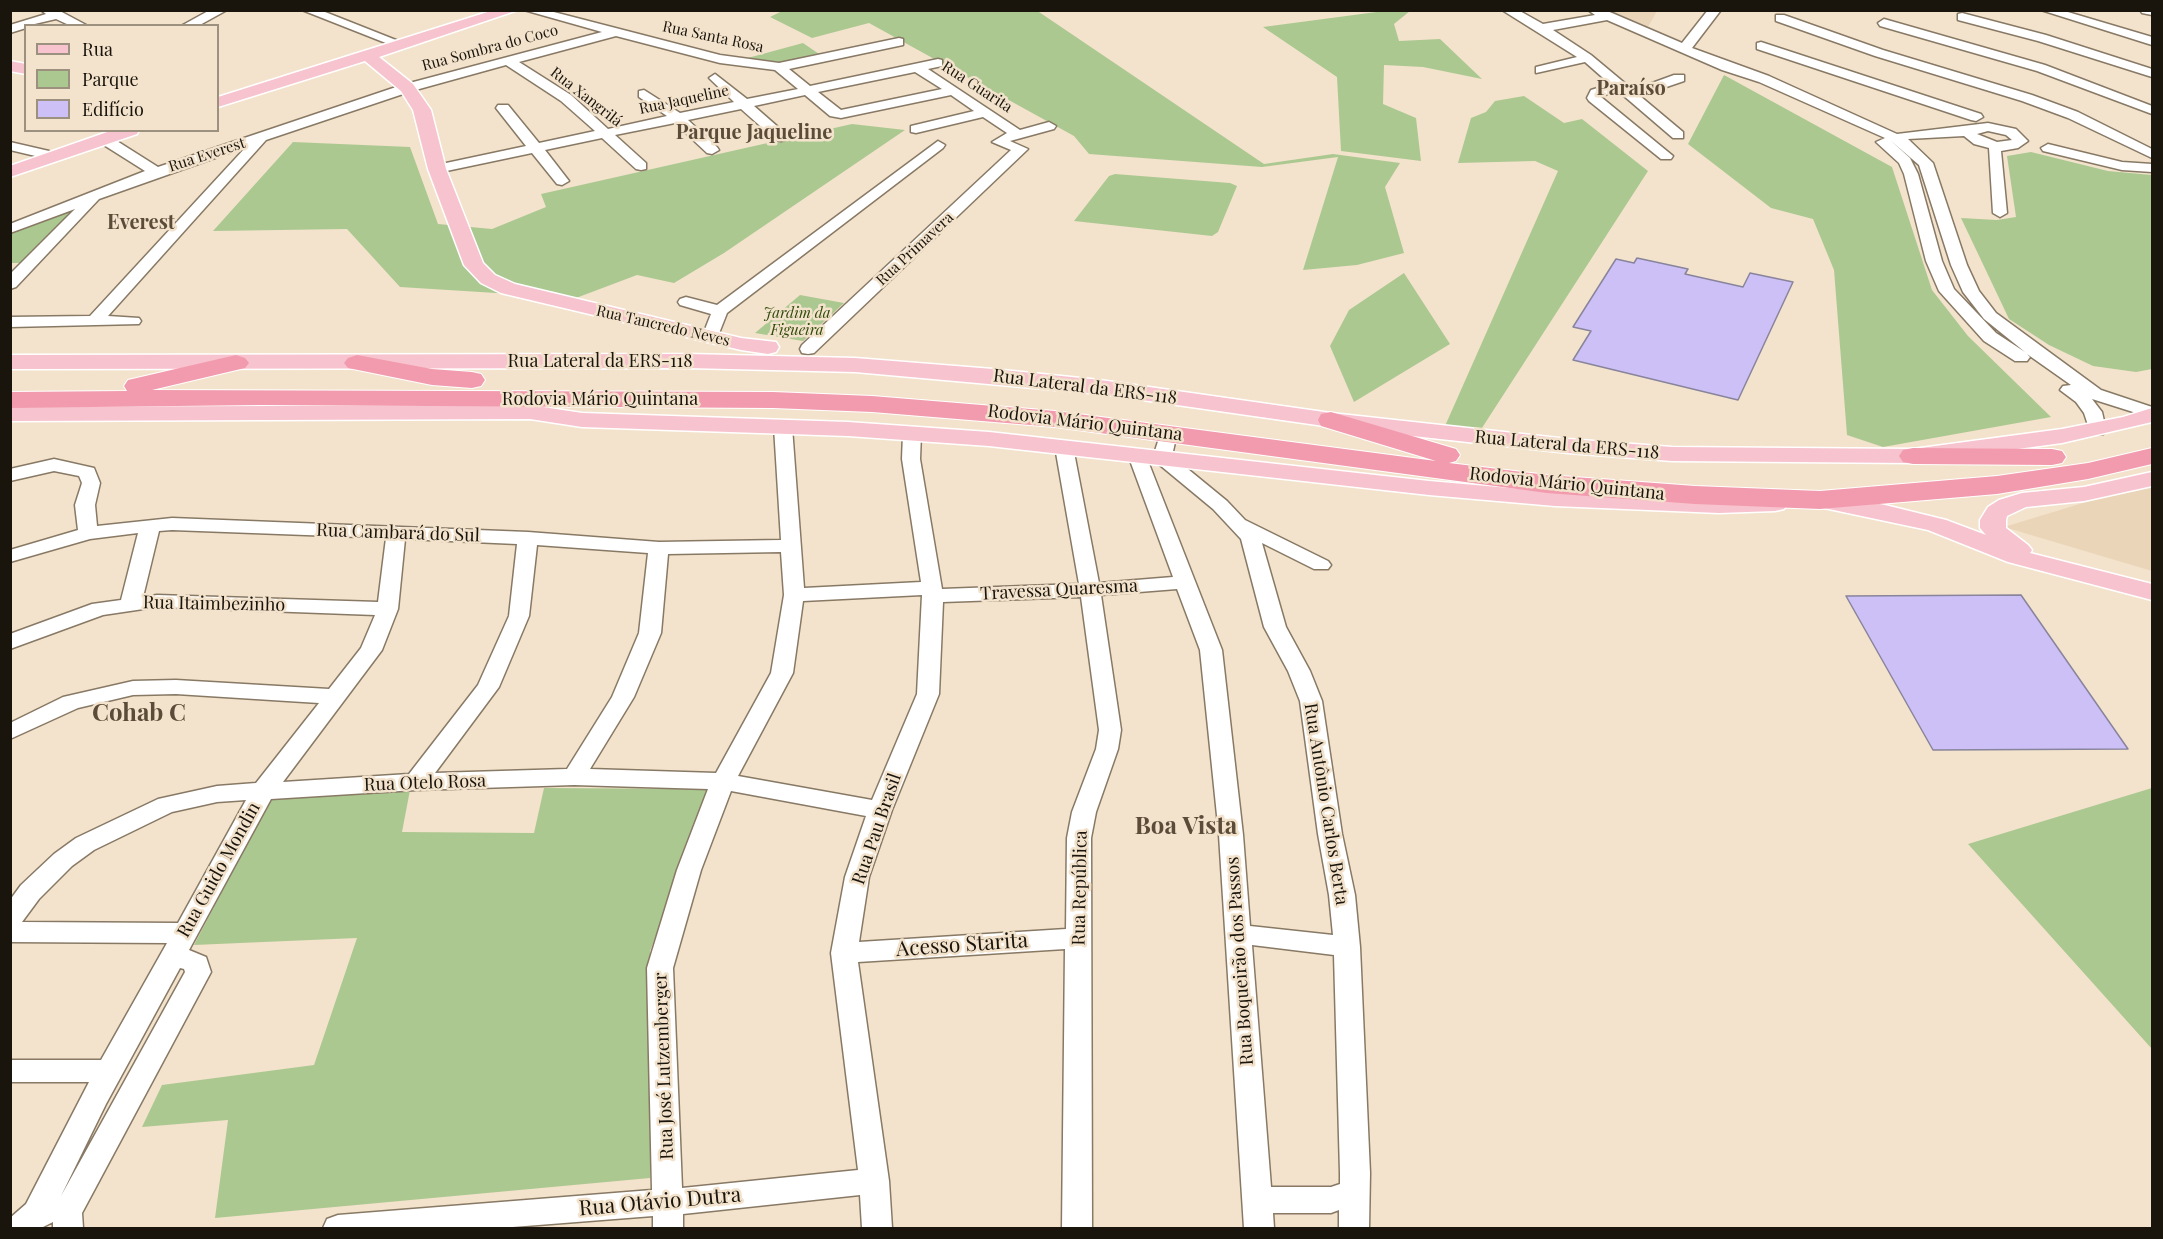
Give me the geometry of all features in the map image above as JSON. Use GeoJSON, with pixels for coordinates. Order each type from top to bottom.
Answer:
{"type":"FeatureCollection","features":[{"type":"Feature","properties":{"kind":"highway"},"geometry":{"type":"LineString","coordinates":[[139,392],[236,363]]}},
{"type":"Feature","properties":{"kind":"highway"},"geometry":{"type":"LineString","coordinates":[[357,363],[432,377],[526,399],[598,399]]}},
{"type":"Feature","properties":{"kind":"highway","name":"Rodovia Mário Quintana"},"geometry":{"type":"LineString","coordinates":[[10,386],[139,392],[526,399],[768,386],[968,396],[1142,414],[1461,460],[1629,477],[1773,480],[1898,476],[2052,457],[2152,437]]}},
{"type":"Feature","properties":{"kind":"highway"},"geometry":{"type":"LineString","coordinates":[[139,392],[203,414]]}},
{"type":"Feature","properties":{"kind":"highway","name":"Rodovia Mário Quintana"},"geometry":{"type":"LineString","coordinates":[[10,400],[139,392],[872,404],[1055,418],[1165,445],[1547,484],[1695,495],[1820,500],[1928,493],[2088,471],[2152,456]]}},
{"type":"Feature","properties":{"kind":"highway"},"geometry":{"type":"LineString","coordinates":[[1331,420],[1461,460]]}},
{"type":"Feature","properties":{"kind":"highway"},"geometry":{"type":"LineString","coordinates":[[1913,456],[2052,457]]}},
{"type":"Feature","properties":{"kind":"highway"},"geometry":{"type":"LineString","coordinates":[[1928,493],[2022,500]]}},
{"type":"Feature","properties":{"kind":"main road"},"geometry":{"type":"LineString","coordinates":[[219,102],[367,55],[489,10]]}},
{"type":"Feature","properties":{"kind":"main road"},"geometry":{"type":"LineString","coordinates":[[219,96],[511,10]]}},
{"type":"Feature","properties":{"kind":"main road","name":"Rua Tancredo Neves"},"geometry":{"type":"LineString","coordinates":[[367,55],[407,88],[422,110],[437,169],[474,265],[488,279],[508,289],[741,344],[1075,376],[1100,387]]}},
{"type":"Feature","properties":{"kind":"main road"},"geometry":{"type":"LineString","coordinates":[[10,166],[108,135]]}},
{"type":"Feature","properties":{"kind":"main road"},"geometry":{"type":"LineString","coordinates":[[10,172],[108,135]]}},
{"type":"Feature","properties":{"kind":"main road","name":"Rua Lateral da ERS-118"},"geometry":{"type":"LineString","coordinates":[[10,362],[773,362],[994,368]]}},
{"type":"Feature","properties":{"kind":"main road","name":"Rua Lateral da ERS-118"},"geometry":{"type":"LineString","coordinates":[[1100,387],[1331,420],[1568,446],[1672,454],[1913,456],[2097,430],[2152,414]]}},
{"type":"Feature","properties":{"kind":"main road"},"geometry":{"type":"LineString","coordinates":[[10,414],[203,414],[526,399],[582,420],[912,434],[1137,455],[1165,445]]}},
{"type":"Feature","properties":{"kind":"main road"},"geometry":{"type":"LineString","coordinates":[[2076,574],[2013,547],[1999,536],[1994,528],[1993,520],[1997,512],[2022,500],[2084,494],[2152,479]]}},
{"type":"Feature","properties":{"kind":"main road"},"geometry":{"type":"LineString","coordinates":[[1820,500],[1937,525],[2017,557],[2152,592]]}},
{"type":"Feature","properties":{"kind":"street"},"geometry":{"type":"LineString","coordinates":[[191,24],[221,10]]}},
{"type":"Feature","properties":{"kind":"street"},"geometry":{"type":"LineString","coordinates":[[308,10],[395,43]]}},
{"type":"Feature","properties":{"kind":"street","name":"Rua Santa Rosa"},"geometry":{"type":"LineString","coordinates":[[530,10],[720,59],[779,67],[810,90],[835,113],[841,114],[953,91]]}},
{"type":"Feature","properties":{"kind":"street"},"geometry":{"type":"LineString","coordinates":[[1508,10],[1587,58],[1678,135]]}},
{"type":"Feature","properties":{"kind":"street"},"geometry":{"type":"LineString","coordinates":[[1594,10],[1726,67],[1753,83],[1915,150],[1926,163],[1959,265],[1971,292],[1990,316],[2019,340],[2096,394],[2152,414]]}},
{"type":"Feature","properties":{"kind":"street"},"geometry":{"type":"LineString","coordinates":[[1684,49],[1715,10]]}},
{"type":"Feature","properties":{"kind":"street"},"geometry":{"type":"LineString","coordinates":[[2047,10],[2152,40]]}},
{"type":"Feature","properties":{"kind":"street"},"geometry":{"type":"LineString","coordinates":[[2146,10],[2152,12]]}},
{"type":"Feature","properties":{"kind":"street"},"geometry":{"type":"LineString","coordinates":[[10,29],[52,13],[77,24]]}},
{"type":"Feature","properties":{"kind":"street"},"geometry":{"type":"LineString","coordinates":[[1541,28],[1608,16]]}},
{"type":"Feature","properties":{"kind":"street"},"geometry":{"type":"LineString","coordinates":[[1962,17],[2042,38],[2152,73]]}},
{"type":"Feature","properties":{"kind":"street"},"geometry":{"type":"LineString","coordinates":[[1780,18],[1860,47],[2036,102],[2091,123],[2152,154]]}},
{"type":"Feature","properties":{"kind":"street"},"geometry":{"type":"LineString","coordinates":[[1884,23],[2041,68],[2152,110]]}},
{"type":"Feature","properties":{"kind":"street","name":"Rua Sombra do Coco"},"geometry":{"type":"LineString","coordinates":[[407,88],[616,32]]}},
{"type":"Feature","properties":{"kind":"street"},"geometry":{"type":"LineString","coordinates":[[779,67],[899,42]]}},
{"type":"Feature","properties":{"kind":"street"},"geometry":{"type":"LineString","coordinates":[[1761,46],[1974,128],[1996,146]]}},
{"type":"Feature","properties":{"kind":"street"},"geometry":{"type":"LineString","coordinates":[[1540,70],[1587,58]]}},
{"type":"Feature","properties":{"kind":"street","name":"Rua Xangrilá"},"geometry":{"type":"LineString","coordinates":[[507,60],[566,98],[641,166]]}},
{"type":"Feature","properties":{"kind":"street","name":"Rua Jaqueline"},"geometry":{"type":"LineString","coordinates":[[437,169],[938,63]]}},
{"type":"Feature","properties":{"kind":"street","name":"Rua Guarita"},"geometry":{"type":"LineString","coordinates":[[918,68],[986,112],[1020,141]]}},
{"type":"Feature","properties":{"kind":"street"},"geometry":{"type":"LineString","coordinates":[[715,78],[781,138]]}},
{"type":"Feature","properties":{"kind":"street"},"geometry":{"type":"LineString","coordinates":[[1631,95],[1679,78]]}},
{"type":"Feature","properties":{"kind":"street"},"geometry":{"type":"LineString","coordinates":[[1619,85],[1596,93],[1594,98],[1666,156]]}},
{"type":"Feature","properties":{"kind":"street","name":"Rua Everest"},"geometry":{"type":"LineString","coordinates":[[10,229],[156,172],[407,88]]}},
{"type":"Feature","properties":{"kind":"street"},"geometry":{"type":"LineString","coordinates":[[644,94],[678,118],[712,150]]}},
{"type":"Feature","properties":{"kind":"street"},"geometry":{"type":"LineString","coordinates":[[503,108],[562,182]]}},
{"type":"Feature","properties":{"kind":"street"},"geometry":{"type":"LineString","coordinates":[[916,129],[986,112]]}},
{"type":"Feature","properties":{"kind":"street"},"geometry":{"type":"LineString","coordinates":[[999,142],[1020,141],[1049,126]]}},
{"type":"Feature","properties":{"kind":"street"},"geometry":{"type":"LineString","coordinates":[[1877,133],[1903,135],[1974,128],[2000,129],[2016,141],[2106,163],[2152,168]]}},
{"type":"Feature","properties":{"kind":"street"},"geometry":{"type":"LineString","coordinates":[[1922,144],[1974,128]]}},
{"type":"Feature","properties":{"kind":"street"},"geometry":{"type":"LineString","coordinates":[[1877,133],[1905,161],[1911,174],[1934,261],[1947,291],[1990,337],[2082,398],[2093,412],[2097,430]]}},
{"type":"Feature","properties":{"kind":"street"},"geometry":{"type":"LineString","coordinates":[[108,135],[156,172]]}},
{"type":"Feature","properties":{"kind":"street"},"geometry":{"type":"LineString","coordinates":[[1903,135],[1922,144],[1933,158],[1926,163]]}},
{"type":"Feature","properties":{"kind":"street"},"geometry":{"type":"LineString","coordinates":[[95,321],[262,137]]}},
{"type":"Feature","properties":{"kind":"street","name":"Rua Primavera"},"geometry":{"type":"LineString","coordinates":[[808,349],[1020,141]]}},
{"type":"Feature","properties":{"kind":"street"},"geometry":{"type":"LineString","coordinates":[[1996,146],[2016,141]]}},
{"type":"Feature","properties":{"kind":"street"},"geometry":{"type":"LineString","coordinates":[[710,337],[720,311],[938,145]]}},
{"type":"Feature","properties":{"kind":"street"},"geometry":{"type":"LineString","coordinates":[[10,146],[44,154]]}},
{"type":"Feature","properties":{"kind":"street"},"geometry":{"type":"LineString","coordinates":[[1996,146],[1994,151],[2000,213]]}},
{"type":"Feature","properties":{"kind":"street"},"geometry":{"type":"LineString","coordinates":[[10,284],[98,194]]}},
{"type":"Feature","properties":{"kind":"street"},"geometry":{"type":"LineString","coordinates":[[686,302],[720,311]]}},
{"type":"Feature","properties":{"kind":"street"},"geometry":{"type":"LineString","coordinates":[[10,322],[133,321]]}},
{"type":"Feature","properties":{"kind":"street","name":"Rua José Lutzemberger"},"geometry":{"type":"LineString","coordinates":[[668,1215],[660,968],[689,870],[723,781],[782,673],[794,595],[783,427]]}},
{"type":"Feature","properties":{"kind":"street","name":"Rua Pau Brasil"},"geometry":{"type":"LineString","coordinates":[[877,1228],[874,1181],[844,953],[857,877],[880,810],[928,694],[932,592],[911,459],[912,434]]}},
{"type":"Feature","properties":{"kind":"street","name":"Rua Antônio Carlos Berta"},"geometry":{"type":"LineString","coordinates":[[1165,445],[1241,525],[1255,549],[1275,627],[1299,671],[1311,701],[1342,895],[1347,947],[1355,1173],[1354,1228]]}},
{"type":"Feature","properties":{"kind":"street","name":"Rua República"},"geometry":{"type":"LineString","coordinates":[[1064,447],[1090,590],[1110,730],[1107,749],[1084,812],[1079,838],[1077,1228]]}},
{"type":"Feature","properties":{"kind":"street","name":"Rua Boqueirão dos Passos"},"geometry":{"type":"LineString","coordinates":[[1137,455],[1211,650],[1231,835],[1258,1214]]}},
{"type":"Feature","properties":{"kind":"street"},"geometry":{"type":"LineString","coordinates":[[13,472],[61,465],[87,472],[91,483],[85,506],[88,533]]}},
{"type":"Feature","properties":{"kind":"street","name":"Rua Cambará do Sul"},"geometry":{"type":"LineString","coordinates":[[10,556],[88,533],[150,525],[191,524],[528,538],[659,549],[789,546]]}},
{"type":"Feature","properties":{"kind":"street"},"geometry":{"type":"LineString","coordinates":[[131,603],[150,525]]}},
{"type":"Feature","properties":{"kind":"street"},"geometry":{"type":"LineString","coordinates":[[1241,525],[1321,565]]}},
{"type":"Feature","properties":{"kind":"street","name":"Rua Guido Mondin"},"geometry":{"type":"LineString","coordinates":[[48,1221],[109,1071],[264,790],[371,650],[388,609],[396,533]]}},
{"type":"Feature","properties":{"kind":"street"},"geometry":{"type":"LineString","coordinates":[[416,782],[488,687],[519,616],[528,538]]}},
{"type":"Feature","properties":{"kind":"street"},"geometry":{"type":"LineString","coordinates":[[573,777],[623,697],[650,633],[659,549]]}},
{"type":"Feature","properties":{"kind":"street","name":"Travessa Quaresma"},"geometry":{"type":"LineString","coordinates":[[794,595],[1090,590],[1185,582]]}},
{"type":"Feature","properties":{"kind":"street","name":"Rua Itaimbezinho"},"geometry":{"type":"LineString","coordinates":[[10,642],[79,615],[131,603],[180,601],[388,609]]}},
{"type":"Feature","properties":{"kind":"street"},"geometry":{"type":"LineString","coordinates":[[12,728],[71,702],[133,688],[176,687],[334,697]]}},
{"type":"Feature","properties":{"kind":"street","name":"Rua Otelo Rosa"},"geometry":{"type":"LineString","coordinates":[[10,920],[30,892],[63,860],[111,830],[166,805],[217,794],[416,782],[573,777],[723,781],[880,810]]}},
{"type":"Feature","properties":{"kind":"street"},"geometry":{"type":"LineString","coordinates":[[10,932],[177,945],[197,964],[198,972],[84,1185],[48,1221]]}},
{"type":"Feature","properties":{"kind":"street"},"geometry":{"type":"LineString","coordinates":[[1238,934],[1347,947]]}},
{"type":"Feature","properties":{"kind":"street","name":"Acesso Starita"},"geometry":{"type":"LineString","coordinates":[[844,953],[1079,938]]}},
{"type":"Feature","properties":{"kind":"street"},"geometry":{"type":"LineString","coordinates":[[10,1071],[109,1071]]}},
{"type":"Feature","properties":{"kind":"street","name":"Rua Otávio Dutra"},"geometry":{"type":"LineString","coordinates":[[338,1228],[668,1215],[874,1181]]}},
{"type":"Feature","properties":{"kind":"street"},"geometry":{"type":"LineString","coordinates":[[1258,1214],[1331,1200],[1353,1192]]}},
{"type":"Feature","properties":{"kind":"shaded area"},"geometry":{"type":"Polygon","coordinates":[[[1605,11],[1657,11],[1648,27],[1605,11]]]}},
{"type":"Feature","properties":{"kind":"shaded area"},"geometry":{"type":"Polygon","coordinates":[[[2152,482],[2152,571],[2004,527],[2152,482]]]}},
{"type":"Feature","properties":{"kind":"green space"},"geometry":{"type":"Polygon","coordinates":[[[784,10],[1039,12],[1264,164],[1333,154],[1400,163],[1385,187],[1404,253],[1357,265],[1303,270],[1338,157],[1262,167],[1089,154],[1074,136],[869,23],[812,38],[770,17],[784,10]]]}},
{"type":"Feature","properties":{"kind":"green space"},"geometry":{"type":"Polygon","coordinates":[[[1384,11],[1410,11],[1394,24],[1399,41],[1440,39],[1482,79],[1423,67],[1384,65],[1383,104],[1416,118],[1421,161],[1341,151],[1337,77],[1263,27],[1384,11]]]}},
{"type":"Feature","properties":{"kind":"green space"},"geometry":{"type":"Polygon","coordinates":[[[803,43],[822,56],[781,65],[744,59],[803,43]]]}},
{"type":"Feature","properties":{"kind":"green space"},"geometry":{"type":"Polygon","coordinates":[[[1724,75],[1892,167],[1932,290],[1968,336],[2051,417],[1883,447],[1847,435],[1834,270],[1813,219],[1771,208],[1688,144],[1724,75]]]}},
{"type":"Feature","properties":{"kind":"green space"},"geometry":{"type":"Polygon","coordinates":[[[1524,96],[1564,123],[1582,119],[1648,171],[1480,431],[1445,426],[1558,171],[1535,161],[1458,163],[1471,118],[1486,112],[1495,101],[1524,96]]]}},
{"type":"Feature","properties":{"kind":"green space"},"geometry":{"type":"Polygon","coordinates":[[[852,124],[905,130],[724,253],[674,283],[637,275],[576,298],[400,287],[347,229],[213,231],[293,142],[410,147],[438,224],[492,229],[546,207],[541,194],[852,124]]]}},
{"type":"Feature","properties":{"kind":"green space"},"geometry":{"type":"Polygon","coordinates":[[[2031,152],[2108,171],[2152,175],[2152,369],[2136,372],[2093,366],[2049,345],[2009,319],[1961,218],[1997,220],[2016,217],[2007,156],[2031,152]]]}},
{"type":"Feature","properties":{"kind":"green space"},"geometry":{"type":"Polygon","coordinates":[[[1115,174],[1230,183],[1237,186],[1218,232],[1212,236],[1074,221],[1109,176],[1115,174]]]}},
{"type":"Feature","properties":{"kind":"green space"},"geometry":{"type":"Polygon","coordinates":[[[81,206],[25,263],[11,263],[10,233],[81,206]]]}},
{"type":"Feature","properties":{"kind":"green space"},"geometry":{"type":"Polygon","coordinates":[[[1404,273],[1450,344],[1354,402],[1330,346],[1349,310],[1404,273]]]}},
{"type":"Feature","properties":{"kind":"green space","name":"Jardim da Figueira"},"geometry":{"type":"Polygon","coordinates":[[[800,295],[844,303],[803,341],[755,333],[800,295]]]}},
{"type":"Feature","properties":{"kind":"green space"},"geometry":{"type":"Polygon","coordinates":[[[544,788],[713,789],[650,951],[650,1178],[215,1218],[228,1120],[142,1127],[162,1085],[314,1065],[357,938],[194,945],[271,798],[410,790],[402,832],[534,833],[544,788]]]}},
{"type":"Feature","properties":{"kind":"green space"},"geometry":{"type":"Polygon","coordinates":[[[2152,788],[2152,1049],[1968,844],[2152,788]]]}},
{"type":"Feature","properties":{"kind":"building"},"geometry":{"type":"Polygon","coordinates":[[[1637,258],[1688,269],[1685,274],[1743,287],[1750,273],[1793,282],[1738,400],[1573,360],[1591,331],[1573,327],[1616,259],[1634,263],[1637,258]]]}},
{"type":"Feature","properties":{"kind":"building"},"geometry":{"type":"Polygon","coordinates":[[[2021,595],[2128,749],[1933,750],[1846,596],[2021,595]]]}},
{"type":"Feature","properties":{"kind":"district","name":"Paraíso"},"geometry":{"type":"Point","coordinates":[1631,89]}},
{"type":"Feature","properties":{"kind":"district","name":"Parque Jaqueline"},"geometry":{"type":"Point","coordinates":[754,133]}},
{"type":"Feature","properties":{"kind":"district","name":"Everest"},"geometry":{"type":"Point","coordinates":[141,223]}},
{"type":"Feature","properties":{"kind":"district","name":"Cohab C"},"geometry":{"type":"Point","coordinates":[139,714]}},
{"type":"Feature","properties":{"kind":"district","name":"Boa Vista"},"geometry":{"type":"Point","coordinates":[1186,827]}}]}
